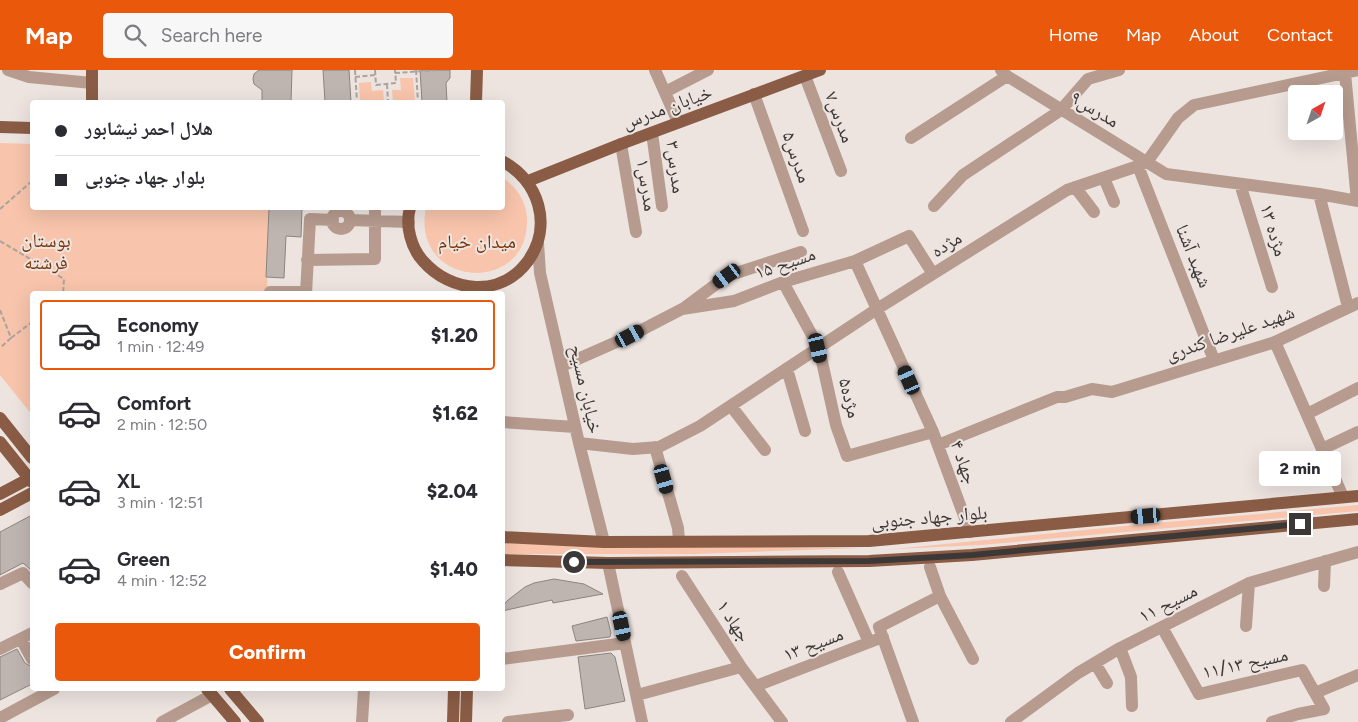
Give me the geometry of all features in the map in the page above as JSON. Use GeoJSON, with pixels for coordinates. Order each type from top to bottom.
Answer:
{"type":"FeatureCollection","features":[{"type":"Feature","properties":{"kind":"main road"},"geometry":{"type":"LineString","coordinates":[[476,100],[477,70]]}},
{"type":"Feature","properties":{"kind":"main road","name":"خیابان مدرس"},"geometry":{"type":"LineString","coordinates":[[528,181],[678,122],[820,70]]}},
{"type":"Feature","properties":{"kind":"main road"},"geometry":{"type":"LineString","coordinates":[[92,76],[92,100]]}},
{"type":"Feature","properties":{"kind":"main road"},"geometry":{"type":"LineString","coordinates":[[0,127],[30,128]]}},
{"type":"Feature","properties":{"kind":"main road"},"geometry":{"type":"LineString","coordinates":[[410,210],[410,234],[418,255],[432,272],[452,288],[473,287],[492,289],[513,276],[528,262],[538,243],[542,222],[538,200],[528,181],[513,167],[505,163]]}},
{"type":"Feature","properties":{"kind":"main road"},"geometry":{"type":"LineString","coordinates":[[0,418],[30,456]]}},
{"type":"Feature","properties":{"kind":"main road"},"geometry":{"type":"LineString","coordinates":[[0,442],[30,478]]}},
{"type":"Feature","properties":{"kind":"main road"},"geometry":{"type":"LineString","coordinates":[[0,494],[30,479]]}},
{"type":"Feature","properties":{"kind":"main road"},"geometry":{"type":"LineString","coordinates":[[0,510],[30,494]]}},
{"type":"Feature","properties":{"kind":"main road","name":"بلوار جهاد جنوبی"},"geometry":{"type":"LineString","coordinates":[[505,537],[604,542],[869,541],[1358,496]]}},
{"type":"Feature","properties":{"kind":"main road","name":"بلوار جهاد جنوبی"},"geometry":{"type":"LineString","coordinates":[[505,560],[608,563],[869,561],[972,555],[1358,519]]}},
{"type":"Feature","properties":{"kind":"main road"},"geometry":{"type":"LineString","coordinates":[[869,541],[869,561]]}},
{"type":"Feature","properties":{"kind":"main road"},"geometry":{"type":"LineString","coordinates":[[232,691],[258,722]]}},
{"type":"Feature","properties":{"kind":"main road"},"geometry":{"type":"LineString","coordinates":[[453,722],[454,691]]}},
{"type":"Feature","properties":{"kind":"main road"},"geometry":{"type":"LineString","coordinates":[[466,691],[466,722]]}},
{"type":"Feature","properties":{"kind":"main road"},"geometry":{"type":"LineString","coordinates":[[209,692],[235,722]]}},
{"type":"Feature","properties":{"kind":"street"},"geometry":{"type":"LineString","coordinates":[[8,70],[29,77],[92,76]]}},
{"type":"Feature","properties":{"kind":"street"},"geometry":{"type":"LineString","coordinates":[[655,70],[678,122]]}},
{"type":"Feature","properties":{"kind":"street"},"geometry":{"type":"LineString","coordinates":[[665,92],[708,70]]}},
{"type":"Feature","properties":{"kind":"street"},"geometry":{"type":"LineString","coordinates":[[934,206],[963,175],[1061,110],[1088,79],[1119,70]]}},
{"type":"Feature","properties":{"kind":"street"},"geometry":{"type":"LineString","coordinates":[[1345,73],[1357,201],[1319,194],[1166,174],[1142,164],[1178,118],[1194,105],[1319,74],[1345,73],[1358,70]]}},
{"type":"Feature","properties":{"kind":"street"},"geometry":{"type":"LineString","coordinates":[[911,138],[1004,73]]}},
{"type":"Feature","properties":{"kind":"street","name":"مدرس۹"},"geometry":{"type":"LineString","coordinates":[[1004,73],[1142,164]]}},
{"type":"Feature","properties":{"kind":"street","name":"مدرس۷"},"geometry":{"type":"LineString","coordinates":[[805,76],[841,171]]}},
{"type":"Feature","properties":{"kind":"street","name":"مدرس۵"},"geometry":{"type":"LineString","coordinates":[[754,94],[803,232]]}},
{"type":"Feature","properties":{"kind":"street","name":"مدرس۳"},"geometry":{"type":"LineString","coordinates":[[652,133],[662,206]]}},
{"type":"Feature","properties":{"kind":"street","name":"مدرس۱"},"geometry":{"type":"LineString","coordinates":[[621,144],[636,232]]}},
{"type":"Feature","properties":{"kind":"street","name":"مژده"},"geometry":{"type":"LineString","coordinates":[[578,443],[634,449],[659,447],[700,426],[877,309],[1067,190],[1142,164]]}},
{"type":"Feature","properties":{"kind":"street","name":"شهبد آشنا"},"geometry":{"type":"LineString","coordinates":[[1142,164],[1214,360]]}},
{"type":"Feature","properties":{"kind":"street"},"geometry":{"type":"LineString","coordinates":[[1104,178],[1114,202]]}},
{"type":"Feature","properties":{"kind":"street","name":"مژده ۱۳"},"geometry":{"type":"LineString","coordinates":[[1240,184],[1272,286]]}},
{"type":"Feature","properties":{"kind":"street"},"geometry":{"type":"LineString","coordinates":[[1075,187],[1094,212]]}},
{"type":"Feature","properties":{"kind":"street"},"geometry":{"type":"LineString","coordinates":[[1319,194],[1353,305]]}},
{"type":"Feature","properties":{"kind":"street"},"geometry":{"type":"LineString","coordinates":[[306,291],[310,213],[333,220],[335,213],[340,211],[348,214],[350,220],[374,214],[409,222]]}},
{"type":"Feature","properties":{"kind":"street"},"geometry":{"type":"LineString","coordinates":[[307,260],[375,259],[374,214]]}},
{"type":"Feature","properties":{"kind":"street","name":"مسیح ۱۵"},"geometry":{"type":"LineString","coordinates":[[562,366],[630,336],[682,309],[734,301],[783,282],[854,260],[908,236],[933,274]]}},
{"type":"Feature","properties":{"kind":"street","name":"خیابان مسیح"},"geometry":{"type":"LineString","coordinates":[[538,243],[540,273],[578,443],[604,542]]}},
{"type":"Feature","properties":{"kind":"street"},"geometry":{"type":"LineString","coordinates":[[682,309],[727,276],[801,252]]}},
{"type":"Feature","properties":{"kind":"street","name":"جهاد ۴"},"geometry":{"type":"LineString","coordinates":[[854,260],[933,432],[970,532]]}},
{"type":"Feature","properties":{"kind":"street","name":"مژده۵"},"geometry":{"type":"LineString","coordinates":[[783,282],[818,348],[836,425],[847,456],[933,432]]}},
{"type":"Feature","properties":{"kind":"street","name":"شهید علیرضا کندری"},"geometry":{"type":"LineString","coordinates":[[938,445],[1056,396],[1064,397],[1092,389],[1112,392],[1275,342],[1353,305]]}},
{"type":"Feature","properties":{"kind":"street"},"geometry":{"type":"LineString","coordinates":[[1275,342],[1343,497]]}},
{"type":"Feature","properties":{"kind":"street"},"geometry":{"type":"LineString","coordinates":[[787,369],[805,430]]}},
{"type":"Feature","properties":{"kind":"street"},"geometry":{"type":"LineString","coordinates":[[1307,414],[1358,388]]}},
{"type":"Feature","properties":{"kind":"street"},"geometry":{"type":"LineString","coordinates":[[731,406],[765,450]]}},
{"type":"Feature","properties":{"kind":"street"},"geometry":{"type":"LineString","coordinates":[[505,422],[575,427]]}},
{"type":"Feature","properties":{"kind":"street"},"geometry":{"type":"LineString","coordinates":[[1322,449],[1358,432]]}},
{"type":"Feature","properties":{"kind":"street"},"geometry":{"type":"LineString","coordinates":[[655,447],[678,528],[678,541]]}},
{"type":"Feature","properties":{"kind":"street","name":"مسیح ۱۱"},"geometry":{"type":"LineString","coordinates":[[1011,722],[1078,673],[1120,648],[1249,583],[1358,552]]}},
{"type":"Feature","properties":{"kind":"street"},"geometry":{"type":"LineString","coordinates":[[1324,561],[1324,586]]}},
{"type":"Feature","properties":{"kind":"street"},"geometry":{"type":"LineString","coordinates":[[608,563],[642,722]]}},
{"type":"Feature","properties":{"kind":"street"},"geometry":{"type":"LineString","coordinates":[[930,567],[940,596],[973,659]]}},
{"type":"Feature","properties":{"kind":"street"},"geometry":{"type":"LineString","coordinates":[[0,584],[23,572],[30,581]]}},
{"type":"Feature","properties":{"kind":"street"},"geometry":{"type":"LineString","coordinates":[[838,572],[869,642]]}},
{"type":"Feature","properties":{"kind":"street","name":"جهاد ۱"},"geometry":{"type":"LineString","coordinates":[[682,576],[741,667],[782,722]]}},
{"type":"Feature","properties":{"kind":"street"},"geometry":{"type":"LineString","coordinates":[[1246,626],[1249,583]]}},
{"type":"Feature","properties":{"kind":"street"},"geometry":{"type":"LineString","coordinates":[[913,722],[879,627],[940,596]]}},
{"type":"Feature","properties":{"kind":"street","name":"مسیح ۱۱/۱۳"},"geometry":{"type":"LineString","coordinates":[[1162,627],[1199,694],[1302,670],[1324,708],[1274,722]]}},
{"type":"Feature","properties":{"kind":"street"},"geometry":{"type":"LineString","coordinates":[[0,649],[27,636],[30,650]]}},
{"type":"Feature","properties":{"kind":"street","name":"مسیح ۱۳"},"geometry":{"type":"LineString","coordinates":[[756,686],[883,637]]}},
{"type":"Feature","properties":{"kind":"street"},"geometry":{"type":"LineString","coordinates":[[505,659],[625,643]]}},
{"type":"Feature","properties":{"kind":"street"},"geometry":{"type":"LineString","coordinates":[[1120,648],[1131,677],[1132,706]]}},
{"type":"Feature","properties":{"kind":"street"},"geometry":{"type":"LineString","coordinates":[[1095,663],[1107,683]]}},
{"type":"Feature","properties":{"kind":"street"},"geometry":{"type":"LineString","coordinates":[[637,695],[741,667]]}},
{"type":"Feature","properties":{"kind":"street"},"geometry":{"type":"LineString","coordinates":[[1315,692],[1358,675]]}},
{"type":"Feature","properties":{"kind":"street"},"geometry":{"type":"LineString","coordinates":[[0,718],[49,691]]}},
{"type":"Feature","properties":{"kind":"street"},"geometry":{"type":"LineString","coordinates":[[362,722],[364,691]]}},
{"type":"Feature","properties":{"kind":"street"},"geometry":{"type":"LineString","coordinates":[[169,720],[209,692]]}},
{"type":"Feature","properties":{"kind":"street"},"geometry":{"type":"LineString","coordinates":[[508,722],[547,720],[568,716]]}},
{"type":"Feature","properties":{"kind":"path"},"geometry":{"type":"LineString","coordinates":[[355,70],[357,100]]}},
{"type":"Feature","properties":{"kind":"path"},"geometry":{"type":"LineString","coordinates":[[375,70],[376,85],[396,83],[395,71],[438,70]]}},
{"type":"Feature","properties":{"kind":"path"},"geometry":{"type":"LineString","coordinates":[[416,71],[418,100]]}},
{"type":"Feature","properties":{"kind":"path"},"geometry":{"type":"LineString","coordinates":[[356,77],[375,75]]}},
{"type":"Feature","properties":{"kind":"path"},"geometry":{"type":"LineString","coordinates":[[387,84],[388,100]]}},
{"type":"Feature","properties":{"kind":"path"},"geometry":{"type":"LineString","coordinates":[[0,209],[30,183]]}},
{"type":"Feature","properties":{"kind":"path"},"geometry":{"type":"LineString","coordinates":[[0,242],[64,279],[63,291]]}},
{"type":"Feature","properties":{"kind":"path"},"geometry":{"type":"LineString","coordinates":[[0,310],[11,338]]}},
{"type":"Feature","properties":{"kind":"path"},"geometry":{"type":"LineString","coordinates":[[0,348],[30,324]]}},
{"type":"Feature","properties":{"kind":"green space"},"geometry":{"type":"Polygon","coordinates":[[[400,78],[413,78],[415,100],[393,100],[392,90],[401,90],[400,78]]]}},
{"type":"Feature","properties":{"kind":"green space"},"geometry":{"type":"Polygon","coordinates":[[[371,82],[372,91],[383,90],[384,100],[360,100],[359,83],[371,82]]]}},
{"type":"Feature","properties":{"kind":"green space","name":"بوستان فرشته"},"geometry":{"type":"Polygon","coordinates":[[[0,143],[30,144],[30,210],[269,210],[267,291],[30,291],[30,412],[0,375],[0,143]]]}},
{"type":"Feature","properties":{"kind":"green space","name":"میدان خیام"},"geometry":{"type":"Polygon","coordinates":[[[505,180],[521,197],[526,209],[527,223],[521,247],[508,263],[490,271],[470,272],[450,267],[435,254],[426,234],[426,210],[505,210],[505,180]]]}},
{"type":"Feature","properties":{"kind":"green space"},"geometry":{"type":"Polygon","coordinates":[[[1358,505],[1358,511],[981,545],[894,549],[1145,524],[1358,505]]]}},
{"type":"Feature","properties":{"kind":"green space"},"geometry":{"type":"Polygon","coordinates":[[[505,543],[859,548],[693,554],[505,554],[505,543]]]}},
{"type":"Feature","properties":{"kind":"building"},"geometry":{"type":"Polygon","coordinates":[[[259,70],[292,70],[291,100],[262,100],[262,90],[254,84],[254,74],[259,70]]]}},
{"type":"Feature","properties":{"kind":"building"},"geometry":{"type":"Polygon","coordinates":[[[323,70],[349,70],[351,100],[325,100],[323,70]]]}},
{"type":"Feature","properties":{"kind":"building"},"geometry":{"type":"Polygon","coordinates":[[[420,70],[450,70],[450,78],[446,83],[447,100],[422,100],[420,70]]]}},
{"type":"Feature","properties":{"kind":"building"},"geometry":{"type":"Polygon","coordinates":[[[269,210],[302,210],[301,237],[286,236],[284,278],[266,277],[269,210]]]}},
{"type":"Feature","properties":{"kind":"building"},"geometry":{"type":"Polygon","coordinates":[[[30,516],[30,569],[23,563],[0,575],[0,532],[30,516]]]}},
{"type":"Feature","properties":{"kind":"building"},"geometry":{"type":"Polygon","coordinates":[[[554,579],[584,584],[603,594],[553,603],[552,600],[505,610],[505,604],[508,600],[525,587],[554,579]]]}},
{"type":"Feature","properties":{"kind":"building"},"geometry":{"type":"Polygon","coordinates":[[[607,617],[611,633],[610,637],[576,641],[572,626],[607,617]]]}},
{"type":"Feature","properties":{"kind":"building"},"geometry":{"type":"Polygon","coordinates":[[[17,649],[25,663],[30,666],[30,685],[0,700],[0,657],[17,649]]]}},
{"type":"Feature","properties":{"kind":"building"},"geometry":{"type":"Polygon","coordinates":[[[611,653],[615,657],[625,701],[585,709],[578,657],[611,653]]]}},
{"type":"Feature","properties":{"kind":"route"},"geometry":{"type":"LineString","coordinates":[[574,562],[869,561],[972,555],[1300,524]]}}]}
